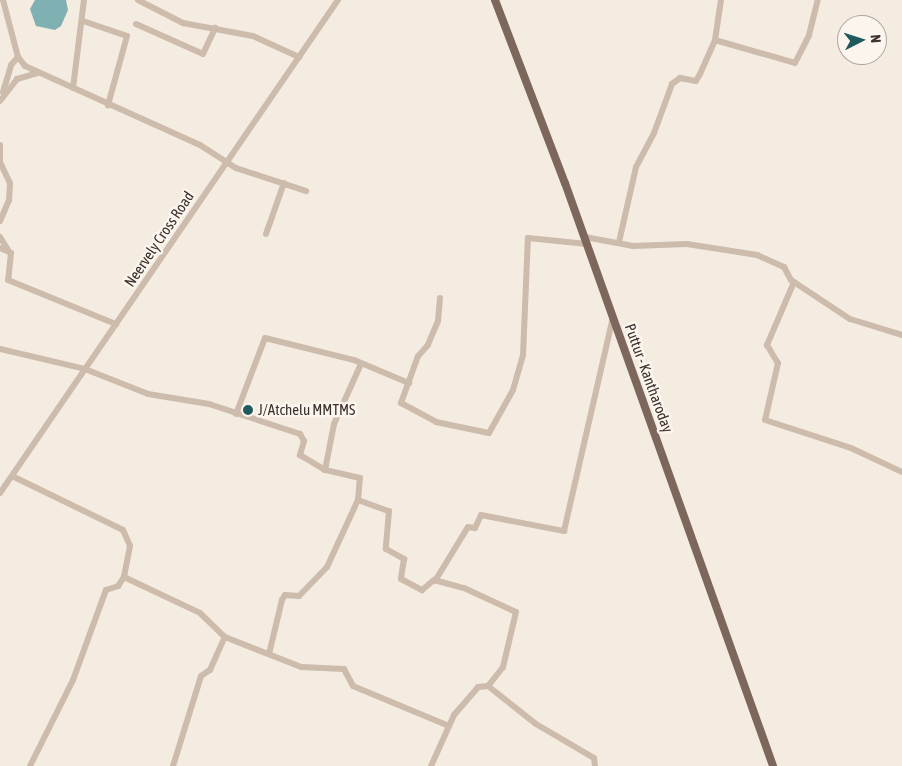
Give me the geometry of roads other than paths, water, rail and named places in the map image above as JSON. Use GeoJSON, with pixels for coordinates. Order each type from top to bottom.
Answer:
{"type":"FeatureCollection","features":[{"type":"Feature","properties":{"kind":"main road","name":"Puttur - Kantharoday"},"geometry":{"type":"LineString","coordinates":[[495,0],[586,240],[773,766]]}},
{"type":"Feature","properties":{"kind":"street"},"geometry":{"type":"LineString","coordinates":[[3,0],[18,57],[25,66],[200,145],[226,162],[306,191]]}},
{"type":"Feature","properties":{"kind":"street"},"geometry":{"type":"LineString","coordinates":[[73,88],[83,21],[84,0]]}},
{"type":"Feature","properties":{"kind":"street"},"geometry":{"type":"LineString","coordinates":[[138,0],[183,24],[253,36],[299,57]]}},
{"type":"Feature","properties":{"kind":"street","name":"Neervely Cross Road"},"geometry":{"type":"LineString","coordinates":[[0,493],[338,0]]}},
{"type":"Feature","properties":{"kind":"street"},"geometry":{"type":"LineString","coordinates":[[619,242],[633,176],[655,132],[672,84],[680,78],[696,81],[715,40],[721,0]]}},
{"type":"Feature","properties":{"kind":"street"},"geometry":{"type":"LineString","coordinates":[[715,40],[795,63],[809,35],[818,0]]}},
{"type":"Feature","properties":{"kind":"street"},"geometry":{"type":"LineString","coordinates":[[83,21],[127,36],[108,105]]}},
{"type":"Feature","properties":{"kind":"street"},"geometry":{"type":"LineString","coordinates":[[136,24],[203,54],[215,28]]}},
{"type":"Feature","properties":{"kind":"street"},"geometry":{"type":"LineString","coordinates":[[1,98],[10,65],[18,57]]}},
{"type":"Feature","properties":{"kind":"street"},"geometry":{"type":"LineString","coordinates":[[1,98],[18,79],[42,73]]}},
{"type":"Feature","properties":{"kind":"street"},"geometry":{"type":"LineString","coordinates":[[0,145],[0,162],[10,183],[9,200],[0,221]]}},
{"type":"Feature","properties":{"kind":"street"},"geometry":{"type":"LineString","coordinates":[[266,234],[284,183]]}},
{"type":"Feature","properties":{"kind":"street"},"geometry":{"type":"LineString","coordinates":[[0,237],[11,253],[8,280],[116,324]]}},
{"type":"Feature","properties":{"kind":"street"},"geometry":{"type":"LineString","coordinates":[[440,298],[438,321],[428,345],[418,356],[401,403],[407,408],[436,422],[490,433],[513,390],[523,355],[528,238],[619,242],[633,246],[664,243],[739,250],[784,268],[794,282],[850,319],[902,335]]}},
{"type":"Feature","properties":{"kind":"street"},"geometry":{"type":"LineString","coordinates":[[0,248],[11,253]]}},
{"type":"Feature","properties":{"kind":"street"},"geometry":{"type":"LineString","coordinates":[[794,282],[767,345],[778,363],[765,420],[851,448],[902,472]]}},
{"type":"Feature","properties":{"kind":"street"},"geometry":{"type":"LineString","coordinates":[[358,500],[389,511],[386,548],[404,559],[401,580],[422,590],[435,580],[468,527],[475,528],[481,515],[564,531],[613,317]]}},
{"type":"Feature","properties":{"kind":"street"},"geometry":{"type":"LineString","coordinates":[[236,414],[265,338],[361,364],[409,383]]}},
{"type":"Feature","properties":{"kind":"street"},"geometry":{"type":"LineString","coordinates":[[0,349],[85,370],[148,394],[197,401],[300,434],[304,441],[300,455],[321,464],[325,470],[360,478],[358,500],[328,567],[299,596],[285,595],[282,600],[269,654]]}},
{"type":"Feature","properties":{"kind":"street"},"geometry":{"type":"LineString","coordinates":[[325,470],[334,424],[361,364]]}},
{"type":"Feature","properties":{"kind":"street"},"geometry":{"type":"LineString","coordinates":[[12,476],[124,530],[130,546],[124,577],[118,586],[106,590],[73,680],[30,766]]}},
{"type":"Feature","properties":{"kind":"street"},"geometry":{"type":"LineString","coordinates":[[124,577],[200,613],[225,637],[302,667],[344,669],[353,686],[449,726]]}},
{"type":"Feature","properties":{"kind":"street"},"geometry":{"type":"LineString","coordinates":[[435,580],[464,588],[516,612],[503,667],[488,686]]}},
{"type":"Feature","properties":{"kind":"street"},"geometry":{"type":"LineString","coordinates":[[174,766],[201,676],[210,670],[225,637]]}},
{"type":"Feature","properties":{"kind":"street"},"geometry":{"type":"LineString","coordinates":[[430,766],[449,726],[478,686],[488,686],[536,724],[594,758],[595,766]]}},
{"type":"Feature","properties":{"kind":"water"},"geometry":{"type":"Polygon","coordinates":[[[35,0],[66,0],[68,10],[61,26],[55,30],[36,26],[30,9],[35,0]]]}},
{"type":"Feature","properties":{"kind":"place","name":"J/Atchelu MMTMS"},"geometry":{"type":"Point","coordinates":[248,410]}}]}
